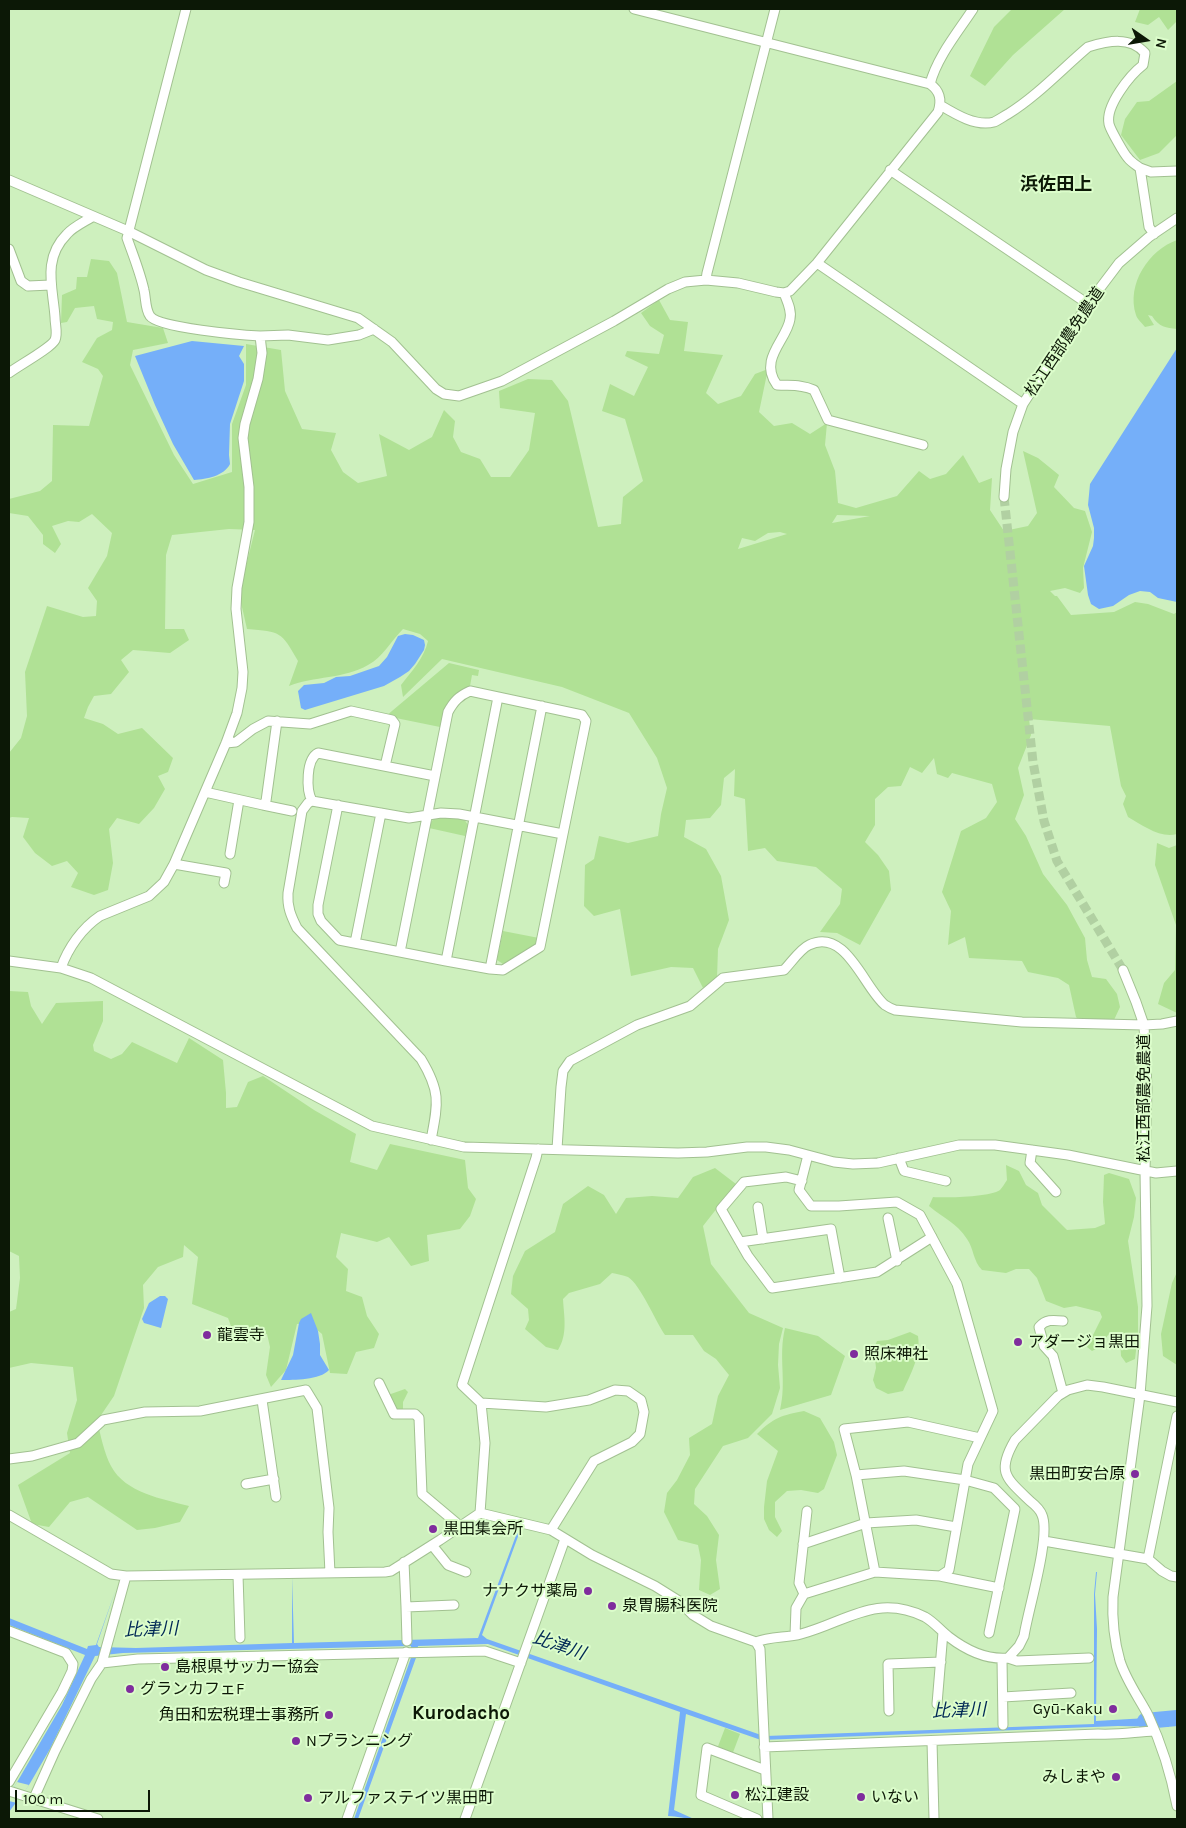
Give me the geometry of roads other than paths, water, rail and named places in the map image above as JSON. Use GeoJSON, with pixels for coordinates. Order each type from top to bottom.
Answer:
{"type":"FeatureCollection","features":[{"type":"Feature","properties":{"kind":"street"},"geometry":{"type":"LineString","coordinates":[[186,9],[126,238],[139,273],[150,318],[168,324],[225,334],[288,335],[328,340],[359,335],[374,329]]}},
{"type":"Feature","properties":{"kind":"street"},"geometry":{"type":"LineString","coordinates":[[9,180],[92,217],[128,230],[206,270],[358,318],[392,342],[436,389],[444,394],[459,396],[502,381],[614,321],[668,289],[685,282],[706,280],[738,283],[784,293],[790,291],[817,263],[938,112],[940,97],[935,88],[930,84],[634,9]]}},
{"type":"Feature","properties":{"kind":"street"},"geometry":{"type":"LineString","coordinates":[[706,280],[775,9]]}},
{"type":"Feature","properties":{"kind":"street"},"geometry":{"type":"LineString","coordinates":[[930,84],[940,60],[973,9]]}},
{"type":"Feature","properties":{"kind":"street"},"geometry":{"type":"LineString","coordinates":[[940,105],[968,119],[995,122],[1019,107],[1088,47],[1101,43],[1127,41],[1139,46],[1145,53],[1143,64],[1134,72],[1116,98],[1109,113],[1109,124],[1128,159],[1140,168],[1151,172],[1177,171]]}},
{"type":"Feature","properties":{"kind":"street"},"geometry":{"type":"LineString","coordinates":[[1140,168],[1150,227],[1154,234]]}},
{"type":"Feature","properties":{"kind":"street"},"geometry":{"type":"LineString","coordinates":[[890,170],[1088,304]]}},
{"type":"Feature","properties":{"kind":"street"},"geometry":{"type":"LineString","coordinates":[[9,373],[46,349],[55,340],[54,296],[50,269],[58,248],[67,234],[92,217]]}},
{"type":"Feature","properties":{"kind":"street","name":"松江西部農免農道"},"geometry":{"type":"LineString","coordinates":[[1004,497],[1006,469],[1013,432],[1023,404],[1088,304],[1119,263],[1177,218]]}},
{"type":"Feature","properties":{"kind":"street"},"geometry":{"type":"LineString","coordinates":[[9,249],[21,281],[28,286],[51,285]]}},
{"type":"Feature","properties":{"kind":"street"},"geometry":{"type":"LineString","coordinates":[[817,263],[1023,404]]}},
{"type":"Feature","properties":{"kind":"street"},"geometry":{"type":"LineString","coordinates":[[784,293],[790,308],[790,320],[774,349],[771,364],[773,379],[777,385],[795,384],[814,390],[828,420],[923,445]]}},
{"type":"Feature","properties":{"kind":"street"},"geometry":{"type":"LineString","coordinates":[[61,968],[70,948],[94,920],[149,896],[164,882],[174,864],[237,713],[243,672],[236,609],[249,522],[249,487],[243,438],[245,424],[258,379],[262,353],[260,336]]}},
{"type":"Feature","properties":{"kind":"street"},"geometry":{"type":"LineString","coordinates":[[338,805],[318,905],[318,914],[339,940],[355,943],[400,952],[446,961],[503,970],[540,947],[586,721],[582,714],[470,691],[454,701],[448,712],[400,952]]}},
{"type":"Feature","properties":{"kind":"street"},"geometry":{"type":"LineString","coordinates":[[446,961],[498,697]]}},
{"type":"Feature","properties":{"kind":"street"},"geometry":{"type":"LineString","coordinates":[[490,969],[542,706]]}},
{"type":"Feature","properties":{"kind":"street"},"geometry":{"type":"LineString","coordinates":[[226,743],[236,742],[253,729],[268,721],[310,724],[351,711],[392,720],[395,724],[385,766]]}},
{"type":"Feature","properties":{"kind":"street"},"geometry":{"type":"LineString","coordinates":[[263,805],[266,801],[270,777],[277,721]]}},
{"type":"Feature","properties":{"kind":"street"},"geometry":{"type":"LineString","coordinates":[[312,801],[307,785],[312,757],[315,754],[322,753],[435,776]]}},
{"type":"Feature","properties":{"kind":"street"},"geometry":{"type":"LineString","coordinates":[[205,792],[292,811]]}},
{"type":"Feature","properties":{"kind":"street"},"geometry":{"type":"LineString","coordinates":[[230,854],[239,800]]}},
{"type":"Feature","properties":{"kind":"street"},"geometry":{"type":"LineString","coordinates":[[430,1140],[436,1111],[436,1095],[433,1079],[421,1059],[297,928],[290,916],[287,904],[288,893],[302,811],[308,802],[312,801],[409,818],[449,813],[563,834]]}},
{"type":"Feature","properties":{"kind":"street"},"geometry":{"type":"LineString","coordinates":[[355,943],[381,813]]}},
{"type":"Feature","properties":{"kind":"street"},"geometry":{"type":"LineString","coordinates":[[174,864],[226,873],[224,883]]}},
{"type":"Feature","properties":{"kind":"street"},"geometry":{"type":"LineString","coordinates":[[557,1149],[563,1071],[570,1061],[637,1025],[690,1006],[723,978],[784,970],[807,946],[822,941],[834,945],[848,955],[884,1004],[895,1010],[1022,1022],[1144,1025],[1162,1024],[1177,1020]]}},
{"type":"Feature","properties":{"kind":"street"},"geometry":{"type":"LineString","coordinates":[[9,962],[61,968],[91,978],[269,1074],[372,1126],[464,1147],[678,1154],[747,1146],[790,1150],[834,1162],[853,1164],[878,1163],[959,1145],[994,1145],[1068,1155],[1156,1173],[1177,1171]]}},
{"type":"Feature","properties":{"kind":"street","name":"松江西部農免農道"},"geometry":{"type":"LineString","coordinates":[[1123,970],[1144,1025],[1147,1088],[1144,1171],[1147,1306],[1140,1395],[1112,1597],[1114,1635],[1120,1662],[1168,1762],[1177,1806]]}},
{"type":"Feature","properties":{"kind":"street"},"geometry":{"type":"LineString","coordinates":[[538,1149],[462,1385],[481,1403],[546,1407],[589,1400],[615,1390],[628,1391],[641,1400],[644,1412],[640,1434],[632,1442],[594,1461],[551,1530]]}},
{"type":"Feature","properties":{"kind":"street"},"geometry":{"type":"LineString","coordinates":[[1032,1150],[1030,1163],[1056,1192]]}},
{"type":"Feature","properties":{"kind":"street"},"geometry":{"type":"LineString","coordinates":[[808,1155],[799,1190],[811,1206],[896,1202],[920,1215],[957,1284],[993,1411],[968,1464],[949,1570],[940,1576]]}},
{"type":"Feature","properties":{"kind":"street"},"geometry":{"type":"LineString","coordinates":[[899,1158],[904,1171],[946,1181]]}},
{"type":"Feature","properties":{"kind":"street"},"geometry":{"type":"LineString","coordinates":[[802,1181],[786,1177],[744,1182],[721,1209],[748,1256],[772,1288],[877,1272],[932,1237]]}},
{"type":"Feature","properties":{"kind":"street"},"geometry":{"type":"LineString","coordinates":[[758,1207],[763,1239]]}},
{"type":"Feature","properties":{"kind":"street"},"geometry":{"type":"LineString","coordinates":[[888,1218],[896,1261]]}},
{"type":"Feature","properties":{"kind":"street"},"geometry":{"type":"LineString","coordinates":[[740,1242],[831,1229],[840,1278]]}},
{"type":"Feature","properties":{"kind":"street"},"geometry":{"type":"LineString","coordinates":[[1063,1321],[1051,1320],[1043,1322],[1039,1327],[1044,1346],[1053,1356],[1063,1393]]}},
{"type":"Feature","properties":{"kind":"street"},"geometry":{"type":"LineString","coordinates":[[379,1383],[394,1414],[414,1414],[419,1418],[422,1494],[460,1526]]}},
{"type":"Feature","properties":{"kind":"street"},"geometry":{"type":"LineString","coordinates":[[1003,1725],[1005,1659],[1019,1646],[1024,1636],[1044,1541],[1043,1516],[1008,1480],[1004,1470],[1010,1447],[1058,1396],[1087,1385],[1177,1402]]}},
{"type":"Feature","properties":{"kind":"street"},"geometry":{"type":"LineString","coordinates":[[9,1459],[32,1456],[78,1443],[103,1420],[145,1412],[200,1411],[306,1390],[317,1408],[329,1508],[330,1573]]}},
{"type":"Feature","properties":{"kind":"street"},"geometry":{"type":"LineString","coordinates":[[262,1400],[276,1497]]}},
{"type":"Feature","properties":{"kind":"street"},"geometry":{"type":"LineString","coordinates":[[480,1513],[485,1443],[481,1403]]}},
{"type":"Feature","properties":{"kind":"street"},"geometry":{"type":"LineString","coordinates":[[1148,1559],[1177,1416]]}},
{"type":"Feature","properties":{"kind":"street"},"geometry":{"type":"LineString","coordinates":[[875,1572],[856,1475],[844,1429],[908,1422],[980,1438]]}},
{"type":"Feature","properties":{"kind":"street"},"geometry":{"type":"LineString","coordinates":[[856,1475],[904,1471],[965,1480],[994,1488],[1015,1509],[989,1633]]}},
{"type":"Feature","properties":{"kind":"street"},"geometry":{"type":"LineString","coordinates":[[246,1484],[274,1479]]}},
{"type":"Feature","properties":{"kind":"street"},"geometry":{"type":"LineString","coordinates":[[804,1594],[799,1583],[807,1511]]}},
{"type":"Feature","properties":{"kind":"street"},"geometry":{"type":"LineString","coordinates":[[9,1516],[111,1574],[126,1576],[385,1572],[432,1545],[480,1513],[551,1530],[592,1556],[655,1586],[679,1601],[693,1615],[711,1626],[756,1642],[795,1635],[878,1607],[915,1613],[927,1618],[943,1632],[976,1654],[989,1658],[1017,1661],[1089,1658]]}},
{"type":"Feature","properties":{"kind":"street"},"geometry":{"type":"LineString","coordinates":[[804,1544],[866,1524],[916,1520],[956,1527]]}},
{"type":"Feature","properties":{"kind":"street"},"geometry":{"type":"LineString","coordinates":[[465,1819],[565,1539]]}},
{"type":"Feature","properties":{"kind":"street"},"geometry":{"type":"LineString","coordinates":[[1044,1541],[1148,1559],[1162,1571],[1177,1577]]}},
{"type":"Feature","properties":{"kind":"street"},"geometry":{"type":"LineString","coordinates":[[432,1545],[448,1565],[466,1572]]}},
{"type":"Feature","properties":{"kind":"street"},"geometry":{"type":"LineString","coordinates":[[404,1562],[407,1641]]}},
{"type":"Feature","properties":{"kind":"street"},"geometry":{"type":"LineString","coordinates":[[795,1635],[796,1608],[804,1594],[875,1572],[940,1576],[999,1588]]}},
{"type":"Feature","properties":{"kind":"street"},"geometry":{"type":"LineString","coordinates":[[238,1574],[240,1638]]}},
{"type":"Feature","properties":{"kind":"street"},"geometry":{"type":"LineString","coordinates":[[30,1797],[102,1660],[126,1576]]}},
{"type":"Feature","properties":{"kind":"street"},"geometry":{"type":"LineString","coordinates":[[406,1607],[454,1605]]}},
{"type":"Feature","properties":{"kind":"street"},"geometry":{"type":"LineString","coordinates":[[9,1631],[66,1653],[73,1664],[72,1671],[62,1692],[9,1788],[30,1797],[98,1819]]}},
{"type":"Feature","properties":{"kind":"street"},"geometry":{"type":"LineString","coordinates":[[937,1704],[943,1632]]}},
{"type":"Feature","properties":{"kind":"street"},"geometry":{"type":"LineString","coordinates":[[756,1642],[760,1648],[768,1819]]}},
{"type":"Feature","properties":{"kind":"street"},"geometry":{"type":"LineString","coordinates":[[102,1660],[485,1651],[521,1662]]}},
{"type":"Feature","properties":{"kind":"street"},"geometry":{"type":"LineString","coordinates":[[347,1819],[412,1652]]}},
{"type":"Feature","properties":{"kind":"street"},"geometry":{"type":"LineString","coordinates":[[889,1711],[888,1664],[940,1662]]}},
{"type":"Feature","properties":{"kind":"street"},"geometry":{"type":"LineString","coordinates":[[1003,1697],[1071,1692]]}},
{"type":"Feature","properties":{"kind":"street"},"geometry":{"type":"LineString","coordinates":[[764,1741],[932,1741],[1098,1734],[1128,1735],[1154,1731]]}},
{"type":"Feature","properties":{"kind":"street"},"geometry":{"type":"LineString","coordinates":[[932,1741],[934,1819]]}},
{"type":"Feature","properties":{"kind":"street"},"geometry":{"type":"LineString","coordinates":[[757,1819],[701,1796],[707,1748],[765,1770]]}},
{"type":"Feature","properties":{"kind":"water"},"geometry":{"type":"Polygon","coordinates":[[[192,341],[244,346],[239,356],[244,364],[244,381],[230,424],[230,464],[224,471],[210,478],[194,480],[173,444],[135,356],[192,341]]]}},
{"type":"Feature","properties":{"kind":"water"},"geometry":{"type":"Polygon","coordinates":[[[1177,348],[1177,602],[1158,598],[1150,592],[1140,591],[1129,595],[1113,606],[1099,609],[1091,604],[1084,566],[1093,546],[1094,538],[1094,528],[1088,505],[1090,484],[1177,348]]]}},
{"type":"Feature","properties":{"kind":"water"},"geometry":{"type":"Polygon","coordinates":[[[405,634],[424,640],[425,645],[424,650],[409,671],[384,686],[305,710],[301,708],[298,691],[304,685],[324,683],[336,677],[350,676],[379,666],[387,657],[398,636],[405,634]]]}},
{"type":"Feature","properties":{"kind":"water"},"geometry":{"type":"Polygon","coordinates":[[[160,1296],[165,1296],[168,1299],[161,1328],[144,1323],[142,1319],[149,1303],[160,1296]]]}},
{"type":"Feature","properties":{"kind":"water"},"geometry":{"type":"Polygon","coordinates":[[[311,1313],[318,1331],[320,1355],[329,1370],[313,1378],[281,1380],[293,1355],[299,1323],[301,1319],[311,1313]]]}},
{"type":"Feature","properties":{"kind":"water"},"geometry":{"type":"Polygon","coordinates":[[[518,1530],[520,1531],[482,1635],[487,1639],[766,1736],[1094,1724],[1094,1594],[1097,1572],[1095,1594],[1097,1629],[1096,1721],[1164,1717],[1169,1727],[1118,1726],[761,1740],[686,1714],[674,1810],[694,1819],[687,1819],[668,1816],[680,1712],[488,1644],[418,1646],[417,1655],[358,1819],[354,1819],[412,1655],[411,1646],[123,1653],[95,1656],[50,1749],[29,1785],[9,1812],[9,1796],[62,1705],[85,1655],[9,1625],[9,1618],[87,1649],[88,1646],[96,1645],[116,1589],[97,1644],[99,1647],[136,1648],[292,1643],[292,1577],[294,1643],[478,1638],[518,1530]]]}},
{"type":"Feature","properties":{"kind":"waterway","name":"比津川"},"geometry":{"type":"LineString","coordinates":[[1145,1721],[1177,1718]]}},
{"type":"Feature","properties":{"kind":"tunnel"},"geometry":{"type":"LineString","coordinates":[[1004,497],[1033,762],[1044,821],[1057,861],[1123,970]]}},
{"type":"Feature","properties":{"kind":"place","name":"龍雲寺"},"geometry":{"type":"Point","coordinates":[207,1335]}},
{"type":"Feature","properties":{"kind":"place","name":"アダージョ黒田"},"geometry":{"type":"Point","coordinates":[1018,1342]}},
{"type":"Feature","properties":{"kind":"place","name":"照床神社"},"geometry":{"type":"Point","coordinates":[854,1354]}},
{"type":"Feature","properties":{"kind":"place","name":"黒田町安台原"},"geometry":{"type":"Point","coordinates":[1135,1474]}},
{"type":"Feature","properties":{"kind":"place","name":"黒田集会所"},"geometry":{"type":"Point","coordinates":[433,1529]}},
{"type":"Feature","properties":{"kind":"place","name":"ナナクサ薬局"},"geometry":{"type":"Point","coordinates":[588,1591]}},
{"type":"Feature","properties":{"kind":"place","name":"泉胃腸科医院"},"geometry":{"type":"Point","coordinates":[612,1606]}},
{"type":"Feature","properties":{"kind":"place","name":"島根県サッカー協会"},"geometry":{"type":"Point","coordinates":[165,1667]}},
{"type":"Feature","properties":{"kind":"place","name":"グランカフェF"},"geometry":{"type":"Point","coordinates":[130,1689]}},
{"type":"Feature","properties":{"kind":"place","name":"Gyū-Kaku"},"geometry":{"type":"Point","coordinates":[1113,1709]}},
{"type":"Feature","properties":{"kind":"place","name":"角田和宏税理士事務所"},"geometry":{"type":"Point","coordinates":[329,1715]}},
{"type":"Feature","properties":{"kind":"place","name":"Nプランニング"},"geometry":{"type":"Point","coordinates":[296,1741]}},
{"type":"Feature","properties":{"kind":"place","name":"みしまや"},"geometry":{"type":"Point","coordinates":[1116,1777]}},
{"type":"Feature","properties":{"kind":"place","name":"松江建設"},"geometry":{"type":"Point","coordinates":[735,1795]}},
{"type":"Feature","properties":{"kind":"place","name":"いない"},"geometry":{"type":"Point","coordinates":[861,1797]}},
{"type":"Feature","properties":{"kind":"place","name":"アルファステイツ黒田町"},"geometry":{"type":"Point","coordinates":[308,1798]}},
{"type":"Feature","properties":{"kind":"district","name":"浜佐田上"},"geometry":{"type":"Point","coordinates":[1056,185]}},
{"type":"Feature","properties":{"kind":"district","name":"Kurodacho"},"geometry":{"type":"Point","coordinates":[461,1714]}}]}
